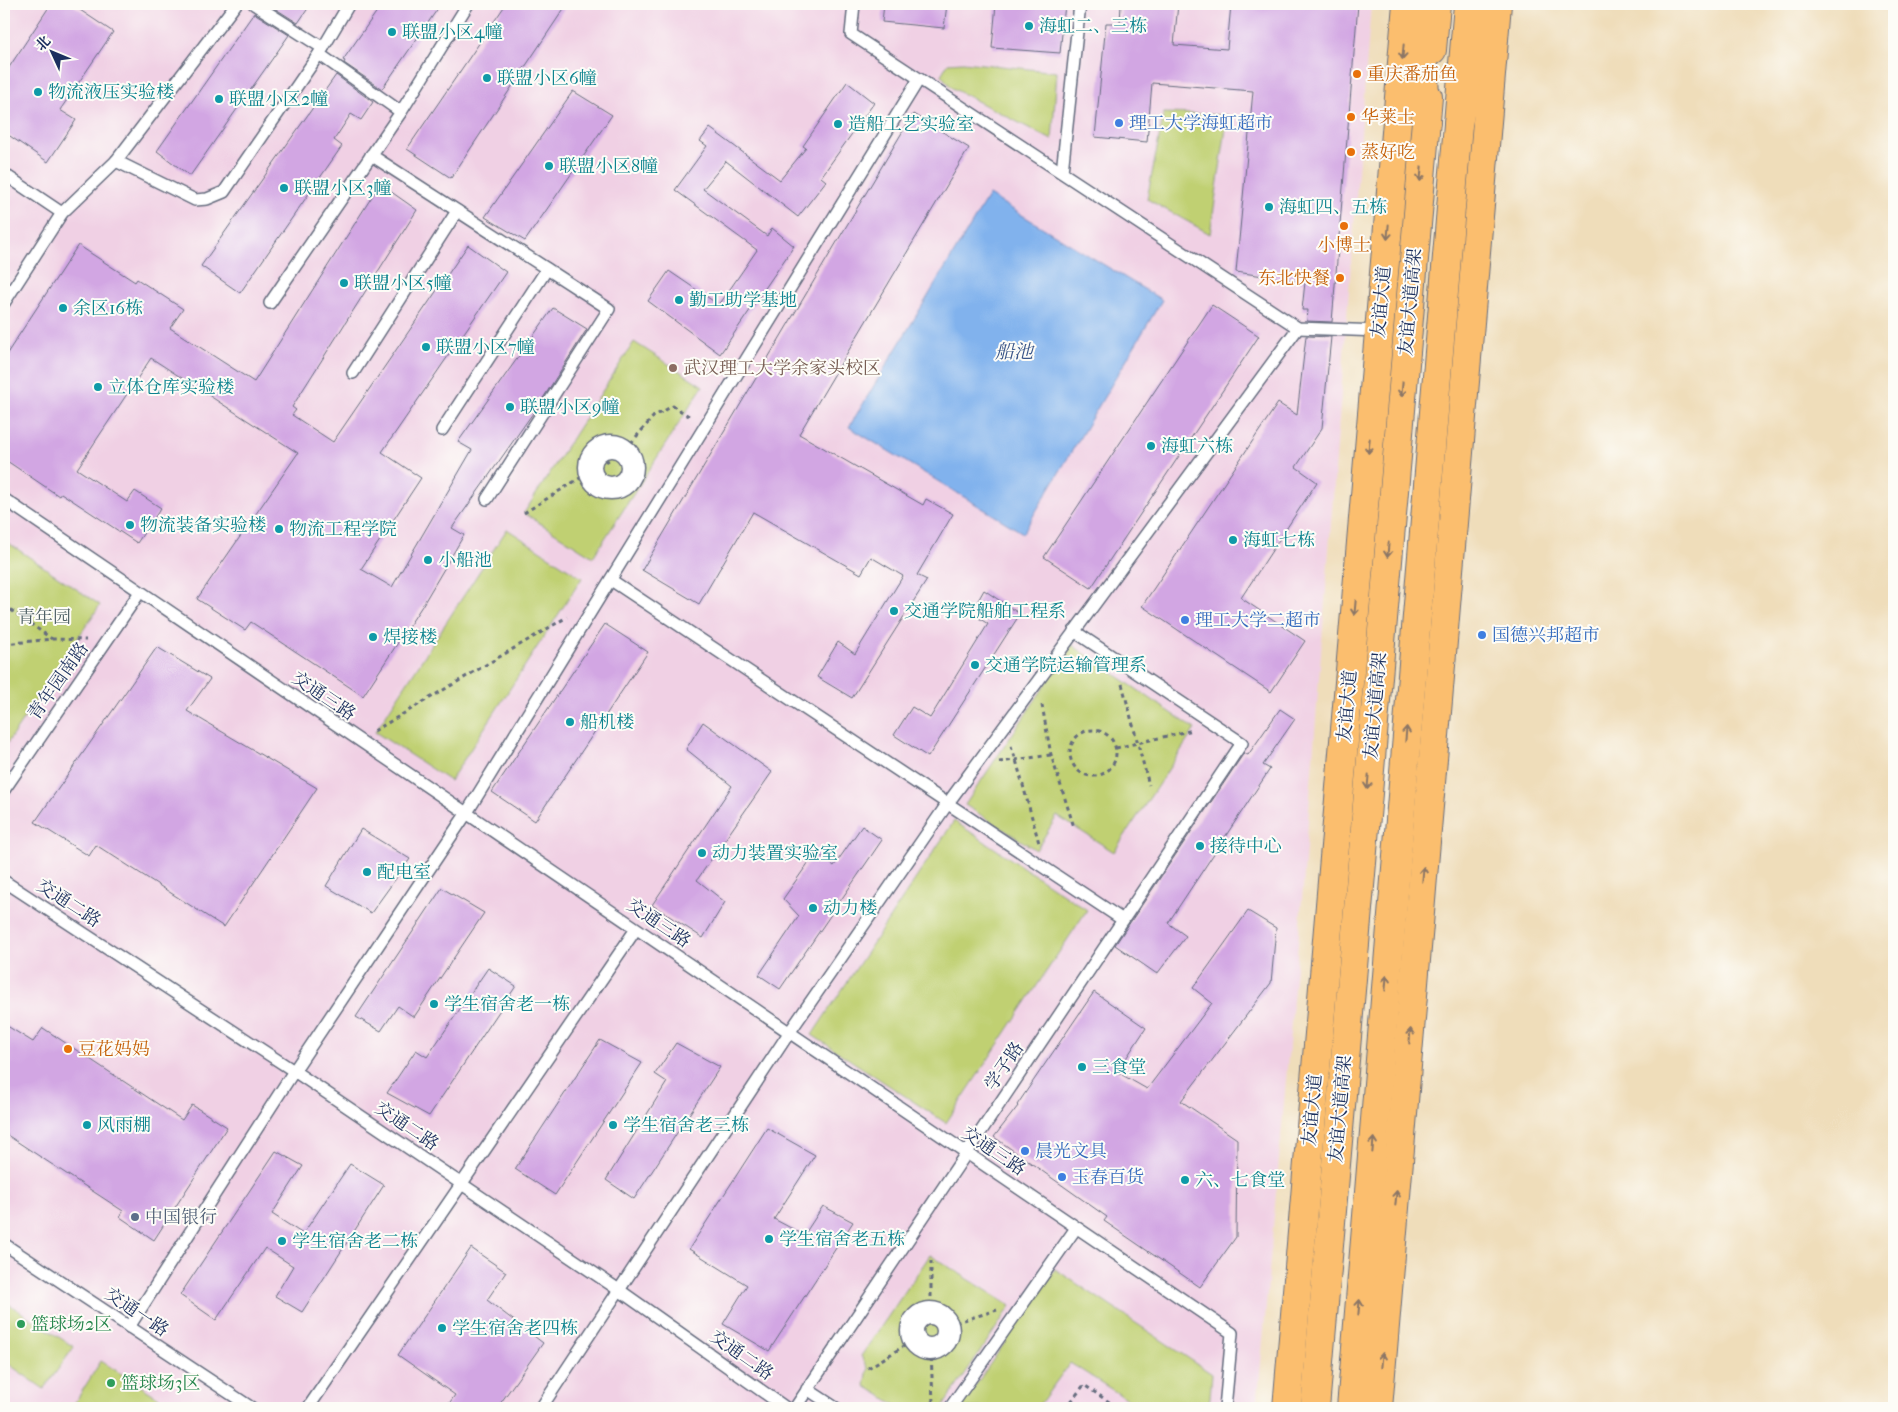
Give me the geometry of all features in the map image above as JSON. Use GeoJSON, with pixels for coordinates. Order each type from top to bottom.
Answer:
{"type":"FeatureCollection","features":[{"type":"Feature","properties":{"kind":"main road","name":"友谊大道"},"geometry":{"type":"LineString","coordinates":[[1287,1408],[1407,4]]}},
{"type":"Feature","properties":{"kind":"main road"},"geometry":{"type":"LineString","coordinates":[[1422,4],[1426,121]]}},
{"type":"Feature","properties":{"kind":"main road","name":"友谊大道高架"},"geometry":{"type":"LineString","coordinates":[[1315,1408],[1436,4]]}},
{"type":"Feature","properties":{"kind":"main road","name":"友谊大道高架"},"geometry":{"type":"LineString","coordinates":[[1351,1408],[1468,4]]}},
{"type":"Feature","properties":{"kind":"main road"},"geometry":{"type":"LineString","coordinates":[[1458,124],[1472,48],[1490,4]]}},
{"type":"Feature","properties":{"kind":"main road"},"geometry":{"type":"LineString","coordinates":[[1378,1408],[1498,4]]}},
{"type":"Feature","properties":{"kind":"street"},"geometry":{"type":"LineString","coordinates":[[612,446],[625,450],[632,460],[633,467],[629,480],[614,489],[601,486],[594,480],[590,470],[592,458],[602,448],[612,446]]}},
{"type":"Feature","properties":{"kind":"street"},"geometry":{"type":"LineString","coordinates":[[920,1316],[939,1319],[949,1331],[946,1342],[942,1346],[923,1345],[912,1330],[913,1324],[920,1316]]}},
{"type":"Feature","properties":{"kind":"lane"},"geometry":{"type":"LineString","coordinates":[[4,303],[62,213],[116,162],[236,4]]}},
{"type":"Feature","properties":{"kind":"lane"},"geometry":{"type":"LineString","coordinates":[[254,4],[321,51],[401,112]]}},
{"type":"Feature","properties":{"kind":"lane"},"geometry":{"type":"LineString","coordinates":[[116,162],[195,200],[207,199],[224,192],[321,51],[349,4]]}},
{"type":"Feature","properties":{"kind":"lane"},"geometry":{"type":"LineString","coordinates":[[270,303],[401,112],[468,4]]}},
{"type":"Feature","properties":{"kind":"lane"},"geometry":{"type":"LineString","coordinates":[[854,4],[851,34],[1298,328],[1379,331]]}},
{"type":"Feature","properties":{"kind":"lane"},"geometry":{"type":"LineString","coordinates":[[1062,172],[1080,4]]}},
{"type":"Feature","properties":{"kind":"lane"},"geometry":{"type":"LineString","coordinates":[[129,1327],[294,1071],[466,814],[919,78]]}},
{"type":"Feature","properties":{"kind":"lane"},"geometry":{"type":"LineString","coordinates":[[371,156],[609,309],[487,499]]}},
{"type":"Feature","properties":{"kind":"lane"},"geometry":{"type":"LineString","coordinates":[[4,174],[62,213]]}},
{"type":"Feature","properties":{"kind":"lane"},"geometry":{"type":"LineString","coordinates":[[353,373],[457,211]]}},
{"type":"Feature","properties":{"kind":"lane"},"geometry":{"type":"LineString","coordinates":[[442,430],[547,270]]}},
{"type":"Feature","properties":{"kind":"lane"},"geometry":{"type":"LineString","coordinates":[[540,1408],[789,1033],[948,803],[1298,328]]}},
{"type":"Feature","properties":{"kind":"lane","name":"交通三路"},"geometry":{"type":"LineString","coordinates":[[4,500],[1232,1334],[1225,1408]]}},
{"type":"Feature","properties":{"kind":"lane"},"geometry":{"type":"LineString","coordinates":[[611,580],[1123,920]]}},
{"type":"Feature","properties":{"kind":"lane","name":"青年园南路"},"geometry":{"type":"LineString","coordinates":[[4,790],[140,592]]}},
{"type":"Feature","properties":{"kind":"lane"},"geometry":{"type":"LineString","coordinates":[[1074,630],[1217,725]]}},
{"type":"Feature","properties":{"kind":"lane","name":"学子路"},"geometry":{"type":"LineString","coordinates":[[794,1408],[1242,743],[1217,725]]}},
{"type":"Feature","properties":{"kind":"lane","name":"交通二路"},"geometry":{"type":"LineString","coordinates":[[4,881],[294,1071],[462,1184],[619,1290],[786,1408]]}},
{"type":"Feature","properties":{"kind":"lane"},"geometry":{"type":"LineString","coordinates":[[308,1408],[636,929]]}},
{"type":"Feature","properties":{"kind":"lane"},"geometry":{"type":"LineString","coordinates":[[950,1408],[1076,1228]]}},
{"type":"Feature","properties":{"kind":"lane","name":"交通一路"},"geometry":{"type":"LineString","coordinates":[[4,1244],[252,1408]]}},
{"type":"Feature","properties":{"kind":"lane"},"geometry":{"type":"LineString","coordinates":[[807,1389],[836,1408]]}},
{"type":"Feature","properties":{"kind":"path"},"geometry":{"type":"LineString","coordinates":[[524,513],[590,470],[625,450],[654,416],[673,406],[705,426]]}},
{"type":"Feature","properties":{"kind":"path"},"geometry":{"type":"LineString","coordinates":[[359,741],[599,598]]}},
{"type":"Feature","properties":{"kind":"path"},"geometry":{"type":"LineString","coordinates":[[4,605],[52,639]]}},
{"type":"Feature","properties":{"kind":"path"},"geometry":{"type":"LineString","coordinates":[[4,644],[52,639],[106,641]]}},
{"type":"Feature","properties":{"kind":"path"},"geometry":{"type":"LineString","coordinates":[[1037,680],[1052,755],[1074,827]]}},
{"type":"Feature","properties":{"kind":"path"},"geometry":{"type":"LineString","coordinates":[[1122,683],[1149,785]]}},
{"type":"Feature","properties":{"kind":"path"},"geometry":{"type":"LineString","coordinates":[[1116,748],[1217,725]]}},
{"type":"Feature","properties":{"kind":"path"},"geometry":{"type":"LineString","coordinates":[[1003,726],[1016,760],[1045,868]]}},
{"type":"Feature","properties":{"kind":"path"},"geometry":{"type":"LineString","coordinates":[[1094,729],[1108,734],[1116,748],[1111,768],[1099,775],[1085,775],[1079,772],[1070,761],[1070,746],[1073,738],[1086,730],[1094,729]]}},
{"type":"Feature","properties":{"kind":"path"},"geometry":{"type":"LineString","coordinates":[[996,762],[1052,755]]}},
{"type":"Feature","properties":{"kind":"path"},"geometry":{"type":"LineString","coordinates":[[931,1261],[939,1319],[1002,1309]]}},
{"type":"Feature","properties":{"kind":"path"},"geometry":{"type":"LineString","coordinates":[[868,1368],[923,1345],[933,1408]]}},
{"type":"Feature","properties":{"kind":"path"},"geometry":{"type":"LineString","coordinates":[[1066,1408],[1084,1385],[1118,1408]]}},
{"type":"Feature","properties":{"kind":"shaded area","name":"武汉理工大学余家头校区"},"geometry":{"type":"Polygon","coordinates":[[[4,4],[1371,4],[1303,887],[1257,1408],[4,1408],[4,4]]]}},
{"type":"Feature","properties":{"kind":"green space"},"geometry":{"type":"Polygon","coordinates":[[[963,62],[1057,72],[1052,140],[952,88],[941,75],[948,63],[963,62]]]}},
{"type":"Feature","properties":{"kind":"green space"},"geometry":{"type":"Polygon","coordinates":[[[1164,113],[1228,115],[1210,234],[1147,199],[1164,113]]]}},
{"type":"Feature","properties":{"kind":"green space"},"geometry":{"type":"Polygon","coordinates":[[[634,342],[703,386],[593,557],[524,513],[634,342]]]}},
{"type":"Feature","properties":{"kind":"green space"},"geometry":{"type":"Polygon","coordinates":[[[507,529],[582,578],[450,781],[375,732],[507,529]]]}},
{"type":"Feature","properties":{"kind":"green space","name":"青年园"},"geometry":{"type":"Polygon","coordinates":[[[4,540],[100,605],[4,748],[4,540]]]}},
{"type":"Feature","properties":{"kind":"green space"},"geometry":{"type":"Polygon","coordinates":[[[1072,645],[1195,729],[1114,852],[1057,816],[1036,850],[965,805],[1072,645]]]}},
{"type":"Feature","properties":{"kind":"green space"},"geometry":{"type":"Polygon","coordinates":[[[954,821],[1087,910],[946,1123],[812,1035],[954,821]]]}},
{"type":"Feature","properties":{"kind":"green space"},"geometry":{"type":"Polygon","coordinates":[[[930,1255],[1011,1306],[942,1408],[901,1408],[865,1386],[868,1368],[861,1356],[930,1255]]]}},
{"type":"Feature","properties":{"kind":"green space"},"geometry":{"type":"Polygon","coordinates":[[[1055,1269],[1212,1374],[1209,1408],[1141,1408],[1070,1363],[1037,1408],[960,1408],[1055,1269]]]}},
{"type":"Feature","properties":{"kind":"green space","name":"篮球场2区"},"geometry":{"type":"Polygon","coordinates":[[[4,1301],[74,1347],[44,1389],[4,1361],[4,1301]]]}},
{"type":"Feature","properties":{"kind":"green space","name":"篮球场3区"},"geometry":{"type":"Polygon","coordinates":[[[101,1361],[175,1408],[80,1408],[74,1404],[101,1361]]]}},
{"type":"Feature","properties":{"kind":"water","name":"船池"},"geometry":{"type":"Polygon","coordinates":[[[989,195],[1162,300],[1023,533],[849,427],[989,195]]]}},
{"type":"Feature","properties":{"kind":"building","name":"物流液压实验楼"},"geometry":{"type":"Polygon","coordinates":[[[51,4],[71,4],[113,32],[60,110],[76,120],[48,162],[4,132],[4,75],[51,4]]]}},
{"type":"Feature","properties":{"kind":"building"},"geometry":{"type":"Polygon","coordinates":[[[268,4],[311,4],[298,23],[268,4]]]}},
{"type":"Feature","properties":{"kind":"building","name":"联盟小区4幢"},"geometry":{"type":"Polygon","coordinates":[[[382,4],[441,4],[382,89],[344,63],[345,61],[343,60],[382,4]]]}},
{"type":"Feature","properties":{"kind":"building","name":"联盟小区6幢"},"geometry":{"type":"Polygon","coordinates":[[[506,4],[567,4],[451,178],[407,149],[506,4]]]}},
{"type":"Feature","properties":{"kind":"building"},"geometry":{"type":"Polygon","coordinates":[[[884,4],[947,4],[944,28],[882,22],[884,4]]]}},
{"type":"Feature","properties":{"kind":"building","name":"海虹二、三栋"},"geometry":{"type":"Polygon","coordinates":[[[996,4],[1065,4],[1060,53],[992,48],[996,4]]]}},
{"type":"Feature","properties":{"kind":"building","name":"海虹四、五栋"},"geometry":{"type":"Polygon","coordinates":[[[1121,4],[1178,4],[1174,45],[1227,49],[1231,4],[1358,4],[1332,322],[1307,321],[1308,310],[1302,310],[1305,282],[1236,272],[1253,91],[1152,83],[1147,142],[1095,137],[1106,23],[1120,23],[1121,4]]]}},
{"type":"Feature","properties":{"kind":"building","name":"联盟小区2幢"},"geometry":{"type":"Polygon","coordinates":[[[254,13],[289,35],[190,176],[157,151],[254,13]]]}},
{"type":"Feature","properties":{"kind":"building","name":"联盟小区3幢"},"geometry":{"type":"Polygon","coordinates":[[[336,75],[373,102],[361,120],[351,114],[334,140],[342,146],[240,293],[201,266],[336,75]]]}},
{"type":"Feature","properties":{"kind":"building"},"geometry":{"type":"Polygon","coordinates":[[[847,82],[874,103],[821,177],[826,181],[798,217],[726,161],[703,189],[767,236],[772,228],[794,246],[720,354],[648,301],[669,271],[719,305],[757,250],[675,190],[707,146],[700,141],[710,128],[780,180],[806,148],[803,146],[847,82]]]}},
{"type":"Feature","properties":{"kind":"building","name":"联盟小区8幢"},"geometry":{"type":"Polygon","coordinates":[[[573,91],[612,115],[525,241],[485,217],[573,91]]]}},
{"type":"Feature","properties":{"kind":"building"},"geometry":{"type":"Polygon","coordinates":[[[913,114],[969,148],[799,434],[923,505],[926,499],[953,514],[917,575],[927,580],[852,698],[817,677],[838,642],[855,654],[903,576],[871,557],[861,574],[753,512],[699,604],[642,570],[913,114]]]}},
{"type":"Feature","properties":{"kind":"building"},"geometry":{"type":"Polygon","coordinates":[[[380,184],[417,210],[292,407],[296,410],[292,415],[333,442],[468,245],[506,272],[382,452],[421,478],[361,569],[392,587],[472,450],[458,442],[553,308],[587,329],[540,403],[452,528],[464,535],[422,606],[363,696],[251,622],[245,630],[197,599],[298,453],[151,358],[77,469],[127,502],[135,491],[161,508],[137,543],[61,493],[59,496],[4,459],[4,358],[78,245],[135,282],[137,279],[183,309],[170,328],[254,382],[380,184]]]}},
{"type":"Feature","properties":{"kind":"building","name":"海虹六栋"},"geometry":{"type":"Polygon","coordinates":[[[1212,305],[1259,336],[1091,588],[1044,557],[1212,305]]]}},
{"type":"Feature","properties":{"kind":"building","name":"海虹七栋"},"geometry":{"type":"Polygon","coordinates":[[[1306,336],[1331,337],[1322,428],[1296,467],[1317,482],[1241,598],[1305,641],[1271,692],[1142,606],[1278,403],[1297,415],[1306,336]]]}},
{"type":"Feature","properties":{"kind":"building","name":"交通学院运输管理系"},"geometry":{"type":"Polygon","coordinates":[[[984,590],[1020,614],[928,757],[894,735],[912,707],[930,718],[988,624],[971,613],[984,590]]]}},
{"type":"Feature","properties":{"kind":"building","name":"船机楼"},"geometry":{"type":"Polygon","coordinates":[[[605,624],[648,652],[535,821],[492,792],[605,624]]]}},
{"type":"Feature","properties":{"kind":"building"},"geometry":{"type":"Polygon","coordinates":[[[157,647],[210,679],[187,711],[317,788],[224,927],[96,845],[89,856],[35,822],[157,647]]]}},
{"type":"Feature","properties":{"kind":"building","name":"接待中心"},"geometry":{"type":"Polygon","coordinates":[[[1280,709],[1295,719],[1263,765],[1270,769],[1168,923],[1186,936],[1157,974],[1115,945],[1244,753],[1248,755],[1280,709]]]}},
{"type":"Feature","properties":{"kind":"building","name":"动力装置实验室"},"geometry":{"type":"Polygon","coordinates":[[[703,722],[772,772],[697,880],[725,902],[703,938],[652,905],[732,786],[686,749],[703,722]]]}},
{"type":"Feature","properties":{"kind":"building","name":"动力楼"},"geometry":{"type":"Polygon","coordinates":[[[862,826],[882,840],[780,989],[759,975],[799,916],[783,899],[816,852],[834,866],[862,826]]]}},
{"type":"Feature","properties":{"kind":"building","name":"配电室"},"geometry":{"type":"Polygon","coordinates":[[[361,829],[410,859],[371,913],[326,886],[361,829]]]}},
{"type":"Feature","properties":{"kind":"building"},"geometry":{"type":"Polygon","coordinates":[[[442,888],[484,913],[414,1017],[398,1006],[381,1031],[356,1017],[442,888]]]}},
{"type":"Feature","properties":{"kind":"building"},"geometry":{"type":"Polygon","coordinates":[[[1248,911],[1276,928],[1271,983],[1181,1101],[1237,1139],[1236,1237],[1200,1287],[1104,1221],[1107,1217],[994,1137],[1018,1106],[1094,992],[1146,1028],[1117,1072],[1147,1089],[1212,1003],[1193,988],[1248,911]]]}},
{"type":"Feature","properties":{"kind":"building"},"geometry":{"type":"Polygon","coordinates":[[[488,968],[516,986],[429,1116],[387,1093],[416,1050],[427,1057],[488,968]]]}},
{"type":"Feature","properties":{"kind":"building","name":"风雨棚"},"geometry":{"type":"Polygon","coordinates":[[[4,1024],[33,1042],[43,1028],[182,1120],[192,1105],[227,1127],[154,1240],[120,1217],[123,1211],[4,1133],[4,1024]]]}},
{"type":"Feature","properties":{"kind":"building"},"geometry":{"type":"Polygon","coordinates":[[[600,1040],[642,1063],[555,1195],[515,1169],[600,1040]]]}},
{"type":"Feature","properties":{"kind":"building"},"geometry":{"type":"Polygon","coordinates":[[[676,1043],[720,1067],[634,1199],[606,1180],[667,1082],[655,1074],[676,1043]]]}},
{"type":"Feature","properties":{"kind":"building","name":"学生宿舍老五栋"},"geometry":{"type":"Polygon","coordinates":[[[767,1128],[815,1155],[774,1219],[804,1235],[823,1206],[853,1222],[769,1351],[723,1324],[747,1285],[689,1249],[767,1128]]]}},
{"type":"Feature","properties":{"kind":"building","name":"学生宿舍老二栋"},"geometry":{"type":"Polygon","coordinates":[[[276,1151],[303,1166],[272,1214],[303,1234],[350,1164],[384,1185],[302,1312],[275,1296],[293,1266],[265,1248],[216,1320],[180,1295],[276,1151]]]}},
{"type":"Feature","properties":{"kind":"building","name":"学生宿舍老四栋"},"geometry":{"type":"Polygon","coordinates":[[[471,1248],[506,1272],[487,1300],[543,1343],[497,1408],[446,1408],[455,1395],[398,1355],[471,1248]]]}},
{"type":"Feature","properties":{"kind":"place","name":"海虹二、三栋"},"geometry":{"type":"Point","coordinates":[1029,26]}},
{"type":"Feature","properties":{"kind":"place","name":"联盟小区4幢"},"geometry":{"type":"Point","coordinates":[392,32]}},
{"type":"Feature","properties":{"kind":"place","name":"重庆番茄鱼"},"geometry":{"type":"Point","coordinates":[1357,74]}},
{"type":"Feature","properties":{"kind":"place","name":"联盟小区6幢"},"geometry":{"type":"Point","coordinates":[487,78]}},
{"type":"Feature","properties":{"kind":"place","name":"物流液压实验楼"},"geometry":{"type":"Point","coordinates":[38,92]}},
{"type":"Feature","properties":{"kind":"place","name":"联盟小区2幢"},"geometry":{"type":"Point","coordinates":[219,99]}},
{"type":"Feature","properties":{"kind":"place","name":"华莱士"},"geometry":{"type":"Point","coordinates":[1351,117]}},
{"type":"Feature","properties":{"kind":"place","name":"理工大学海虹超市"},"geometry":{"type":"Point","coordinates":[1119,123]}},
{"type":"Feature","properties":{"kind":"place","name":"造船工艺实验室"},"geometry":{"type":"Point","coordinates":[838,124]}},
{"type":"Feature","properties":{"kind":"place","name":"蒸好吃"},"geometry":{"type":"Point","coordinates":[1351,152]}},
{"type":"Feature","properties":{"kind":"place","name":"联盟小区8幢"},"geometry":{"type":"Point","coordinates":[549,166]}},
{"type":"Feature","properties":{"kind":"place","name":"联盟小区3幢"},"geometry":{"type":"Point","coordinates":[284,188]}},
{"type":"Feature","properties":{"kind":"place","name":"海虹四、五栋"},"geometry":{"type":"Point","coordinates":[1269,207]}},
{"type":"Feature","properties":{"kind":"place","name":"小博士"},"geometry":{"type":"Point","coordinates":[1344,226]}},
{"type":"Feature","properties":{"kind":"place","name":"东北快餐"},"geometry":{"type":"Point","coordinates":[1340,278]}},
{"type":"Feature","properties":{"kind":"place","name":"联盟小区5幢"},"geometry":{"type":"Point","coordinates":[344,283]}},
{"type":"Feature","properties":{"kind":"place","name":"勤工助学基地"},"geometry":{"type":"Point","coordinates":[679,300]}},
{"type":"Feature","properties":{"kind":"place","name":"余区16栋"},"geometry":{"type":"Point","coordinates":[63,308]}},
{"type":"Feature","properties":{"kind":"place","name":"联盟小区7幢"},"geometry":{"type":"Point","coordinates":[426,347]}},
{"type":"Feature","properties":{"kind":"place","name":"武汉理工大学余家头校区"},"geometry":{"type":"Point","coordinates":[673,368]}},
{"type":"Feature","properties":{"kind":"place","name":"立体仓库实验楼"},"geometry":{"type":"Point","coordinates":[98,387]}},
{"type":"Feature","properties":{"kind":"place","name":"联盟小区9幢"},"geometry":{"type":"Point","coordinates":[510,407]}},
{"type":"Feature","properties":{"kind":"place","name":"海虹六栋"},"geometry":{"type":"Point","coordinates":[1151,446]}},
{"type":"Feature","properties":{"kind":"place","name":"物流装备实验楼"},"geometry":{"type":"Point","coordinates":[130,525]}},
{"type":"Feature","properties":{"kind":"place","name":"物流工程学院"},"geometry":{"type":"Point","coordinates":[279,529]}},
{"type":"Feature","properties":{"kind":"place","name":"海虹七栋"},"geometry":{"type":"Point","coordinates":[1233,540]}},
{"type":"Feature","properties":{"kind":"place","name":"小船池"},"geometry":{"type":"Point","coordinates":[428,560]}},
{"type":"Feature","properties":{"kind":"place","name":"交通学院船舶工程系"},"geometry":{"type":"Point","coordinates":[894,611]}},
{"type":"Feature","properties":{"kind":"place","name":"理工大学二超市"},"geometry":{"type":"Point","coordinates":[1185,620]}},
{"type":"Feature","properties":{"kind":"place","name":"国德兴邦超市"},"geometry":{"type":"Point","coordinates":[1482,635]}},
{"type":"Feature","properties":{"kind":"place","name":"焊接楼"},"geometry":{"type":"Point","coordinates":[373,637]}},
{"type":"Feature","properties":{"kind":"place","name":"交通学院运输管理系"},"geometry":{"type":"Point","coordinates":[975,665]}},
{"type":"Feature","properties":{"kind":"place","name":"船机楼"},"geometry":{"type":"Point","coordinates":[570,722]}},
{"type":"Feature","properties":{"kind":"place","name":"接待中心"},"geometry":{"type":"Point","coordinates":[1200,846]}},
{"type":"Feature","properties":{"kind":"place","name":"动力装置实验室"},"geometry":{"type":"Point","coordinates":[702,853]}},
{"type":"Feature","properties":{"kind":"place","name":"配电室"},"geometry":{"type":"Point","coordinates":[367,872]}},
{"type":"Feature","properties":{"kind":"place","name":"动力楼"},"geometry":{"type":"Point","coordinates":[813,908]}},
{"type":"Feature","properties":{"kind":"place","name":"学生宿舍老一栋"},"geometry":{"type":"Point","coordinates":[434,1004]}},
{"type":"Feature","properties":{"kind":"place","name":"豆花妈妈"},"geometry":{"type":"Point","coordinates":[68,1049]}},
{"type":"Feature","properties":{"kind":"place","name":"三食堂"},"geometry":{"type":"Point","coordinates":[1082,1067]}},
{"type":"Feature","properties":{"kind":"place","name":"风雨棚"},"geometry":{"type":"Point","coordinates":[87,1125]}},
{"type":"Feature","properties":{"kind":"place","name":"学生宿舍老三栋"},"geometry":{"type":"Point","coordinates":[613,1125]}},
{"type":"Feature","properties":{"kind":"place","name":"晨光文具"},"geometry":{"type":"Point","coordinates":[1025,1151]}},
{"type":"Feature","properties":{"kind":"place","name":"玉春百货"},"geometry":{"type":"Point","coordinates":[1062,1177]}},
{"type":"Feature","properties":{"kind":"place","name":"六、七食堂"},"geometry":{"type":"Point","coordinates":[1185,1180]}},
{"type":"Feature","properties":{"kind":"place","name":"中国银行"},"geometry":{"type":"Point","coordinates":[135,1217]}},
{"type":"Feature","properties":{"kind":"place","name":"学生宿舍老五栋"},"geometry":{"type":"Point","coordinates":[769,1239]}},
{"type":"Feature","properties":{"kind":"place","name":"学生宿舍老二栋"},"geometry":{"type":"Point","coordinates":[282,1241]}},
{"type":"Feature","properties":{"kind":"place","name":"篮球场2区"},"geometry":{"type":"Point","coordinates":[21,1324]}},
{"type":"Feature","properties":{"kind":"place","name":"学生宿舍老四栋"},"geometry":{"type":"Point","coordinates":[442,1328]}},
{"type":"Feature","properties":{"kind":"place","name":"篮球场3区"},"geometry":{"type":"Point","coordinates":[111,1383]}}]}
